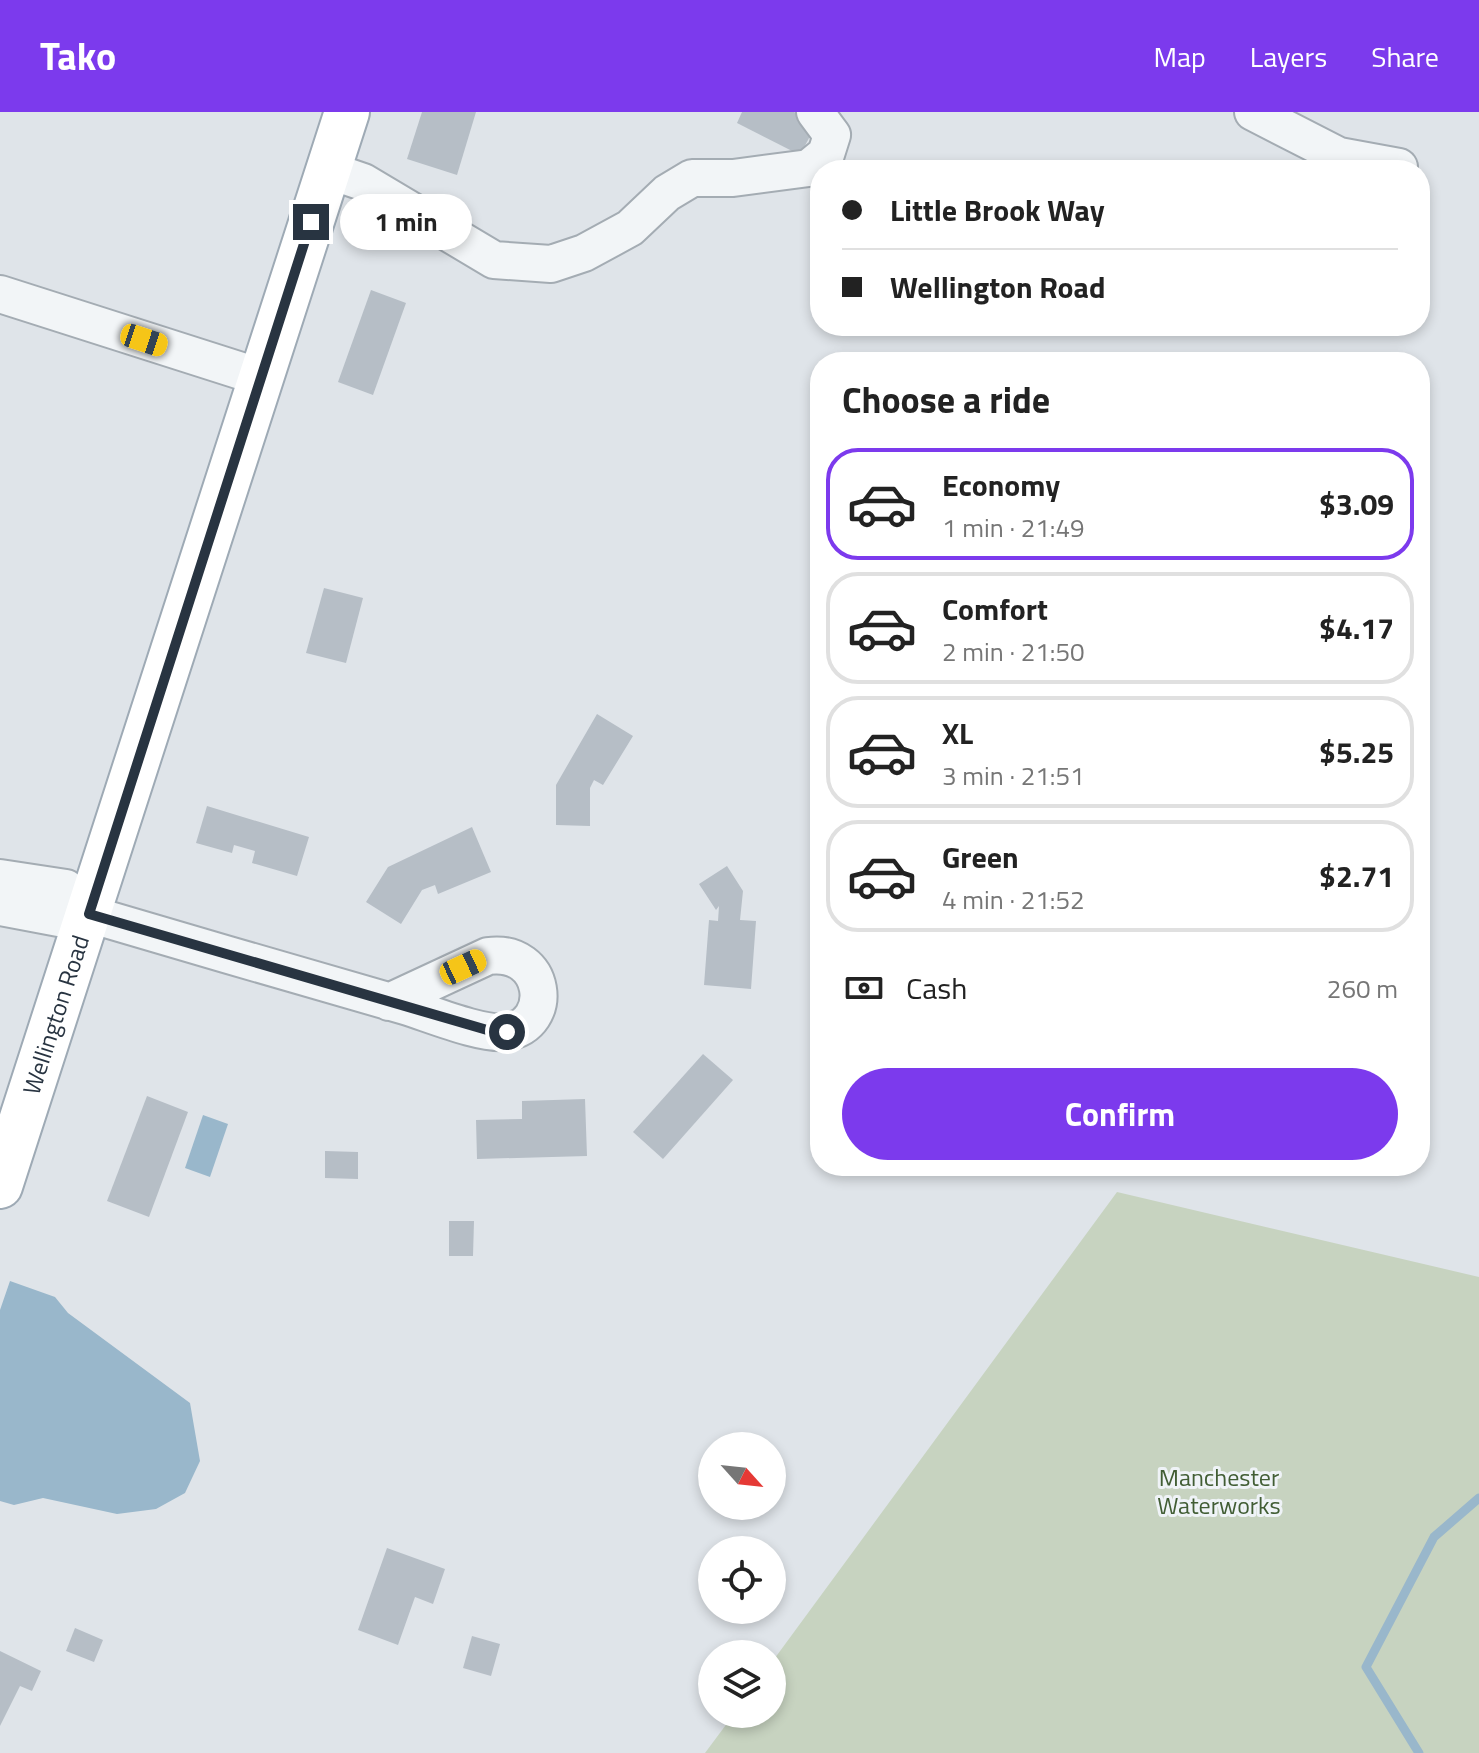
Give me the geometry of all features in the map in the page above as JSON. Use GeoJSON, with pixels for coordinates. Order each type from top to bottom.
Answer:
{"type":"FeatureCollection","features":[{"type":"Feature","properties":{"kind":"main road","name":"Wellington Road"},"geometry":{"type":"LineString","coordinates":[[0,1186],[347,112]]}},
{"type":"Feature","properties":{"kind":"street"},"geometry":{"type":"LineString","coordinates":[[815,112],[832,135],[826,154],[819,160]]}},
{"type":"Feature","properties":{"kind":"street"},"geometry":{"type":"LineString","coordinates":[[1253,112],[1339,156],[1361,160]]}},
{"type":"Feature","properties":{"kind":"street"},"geometry":{"type":"LineString","coordinates":[[328,170],[363,182],[494,260],[551,264],[584,253],[630,228],[667,193],[692,178],[733,178],[810,167]]}},
{"type":"Feature","properties":{"kind":"street"},"geometry":{"type":"LineString","coordinates":[[0,294],[260,377]]}},
{"type":"Feature","properties":{"kind":"street"},"geometry":{"type":"LineString","coordinates":[[0,878],[66,888],[89,914]]}},
{"type":"Feature","properties":{"kind":"street"},"geometry":{"type":"LineString","coordinates":[[0,907],[59,918],[89,914],[389,1002]]}},
{"type":"Feature","properties":{"kind":"green space","name":"Manchester Waterworks"},"geometry":{"type":"Polygon","coordinates":[[[1117,1192],[1479,1277],[1479,1753],[705,1753],[724,1728],[786,1728],[786,1643],[1117,1192]]]}},
{"type":"Feature","properties":{"kind":"water"},"geometry":{"type":"Polygon","coordinates":[[[203,1115],[228,1124],[210,1177],[185,1168],[203,1115]]]}},
{"type":"Feature","properties":{"kind":"water"},"geometry":{"type":"Polygon","coordinates":[[[10,1281],[55,1297],[68,1313],[190,1403],[200,1461],[185,1493],[156,1509],[117,1514],[43,1498],[14,1505],[0,1501],[0,1310],[10,1281]]]}},
{"type":"Feature","properties":{"kind":"building"},"geometry":{"type":"Polygon","coordinates":[[[422,112],[476,112],[457,175],[407,159],[422,112]]]}},
{"type":"Feature","properties":{"kind":"building"},"geometry":{"type":"Polygon","coordinates":[[[742,112],[794,112],[817,123],[800,155],[737,123],[742,112]]]}},
{"type":"Feature","properties":{"kind":"building"},"geometry":{"type":"Polygon","coordinates":[[[371,290],[406,303],[373,395],[338,382],[371,290]]]}},
{"type":"Feature","properties":{"kind":"building"},"geometry":{"type":"Polygon","coordinates":[[[324,588],[363,598],[346,663],[306,653],[324,588]]]}},
{"type":"Feature","properties":{"kind":"building"},"geometry":{"type":"Polygon","coordinates":[[[597,714],[633,736],[603,785],[594,780],[590,788],[590,826],[556,825],[556,785],[597,714]]]}},
{"type":"Feature","properties":{"kind":"building"},"geometry":{"type":"Polygon","coordinates":[[[207,806],[309,837],[297,876],[252,863],[255,851],[234,845],[232,853],[196,843],[207,806]]]}},
{"type":"Feature","properties":{"kind":"building"},"geometry":{"type":"Polygon","coordinates":[[[472,827],[491,872],[438,894],[435,885],[422,890],[401,924],[366,902],[388,867],[472,827]]]}},
{"type":"Feature","properties":{"kind":"building"},"geometry":{"type":"Polygon","coordinates":[[[727,866],[743,891],[740,920],[756,921],[751,989],[704,985],[709,920],[718,921],[719,906],[716,910],[699,884],[727,866]]]}},
{"type":"Feature","properties":{"kind":"building"},"geometry":{"type":"Polygon","coordinates":[[[703,1054],[733,1080],[663,1159],[633,1132],[703,1054]]]}},
{"type":"Feature","properties":{"kind":"building"},"geometry":{"type":"Polygon","coordinates":[[[147,1096],[188,1112],[149,1217],[107,1201],[147,1096]]]}},
{"type":"Feature","properties":{"kind":"building"},"geometry":{"type":"Polygon","coordinates":[[[585,1099],[587,1156],[477,1159],[476,1120],[522,1119],[522,1101],[585,1099]]]}},
{"type":"Feature","properties":{"kind":"building"},"geometry":{"type":"Polygon","coordinates":[[[325,1151],[358,1152],[358,1179],[325,1178],[325,1151]]]}},
{"type":"Feature","properties":{"kind":"building"},"geometry":{"type":"Polygon","coordinates":[[[449,1221],[474,1221],[473,1256],[449,1256],[449,1221]]]}},
{"type":"Feature","properties":{"kind":"building"},"geometry":{"type":"Polygon","coordinates":[[[387,1548],[445,1569],[433,1604],[415,1597],[398,1645],[358,1630],[387,1548]]]}},
{"type":"Feature","properties":{"kind":"building"},"geometry":{"type":"Polygon","coordinates":[[[75,1628],[103,1640],[94,1662],[66,1651],[75,1628]]]}},
{"type":"Feature","properties":{"kind":"building"},"geometry":{"type":"Polygon","coordinates":[[[472,1636],[500,1644],[491,1676],[463,1668],[472,1636]]]}},
{"type":"Feature","properties":{"kind":"building"},"geometry":{"type":"Polygon","coordinates":[[[0,1651],[41,1671],[32,1691],[20,1686],[0,1726],[0,1651]]]}},
{"type":"Feature","properties":{"kind":"waterway"},"geometry":{"type":"LineString","coordinates":[[1419,1753],[1366,1667],[1434,1537],[1479,1498]]}},
{"type":"Feature","properties":{"kind":"route"},"geometry":{"type":"LineString","coordinates":[[311,222],[89,914],[494,1032],[507,1032]]}}]}
